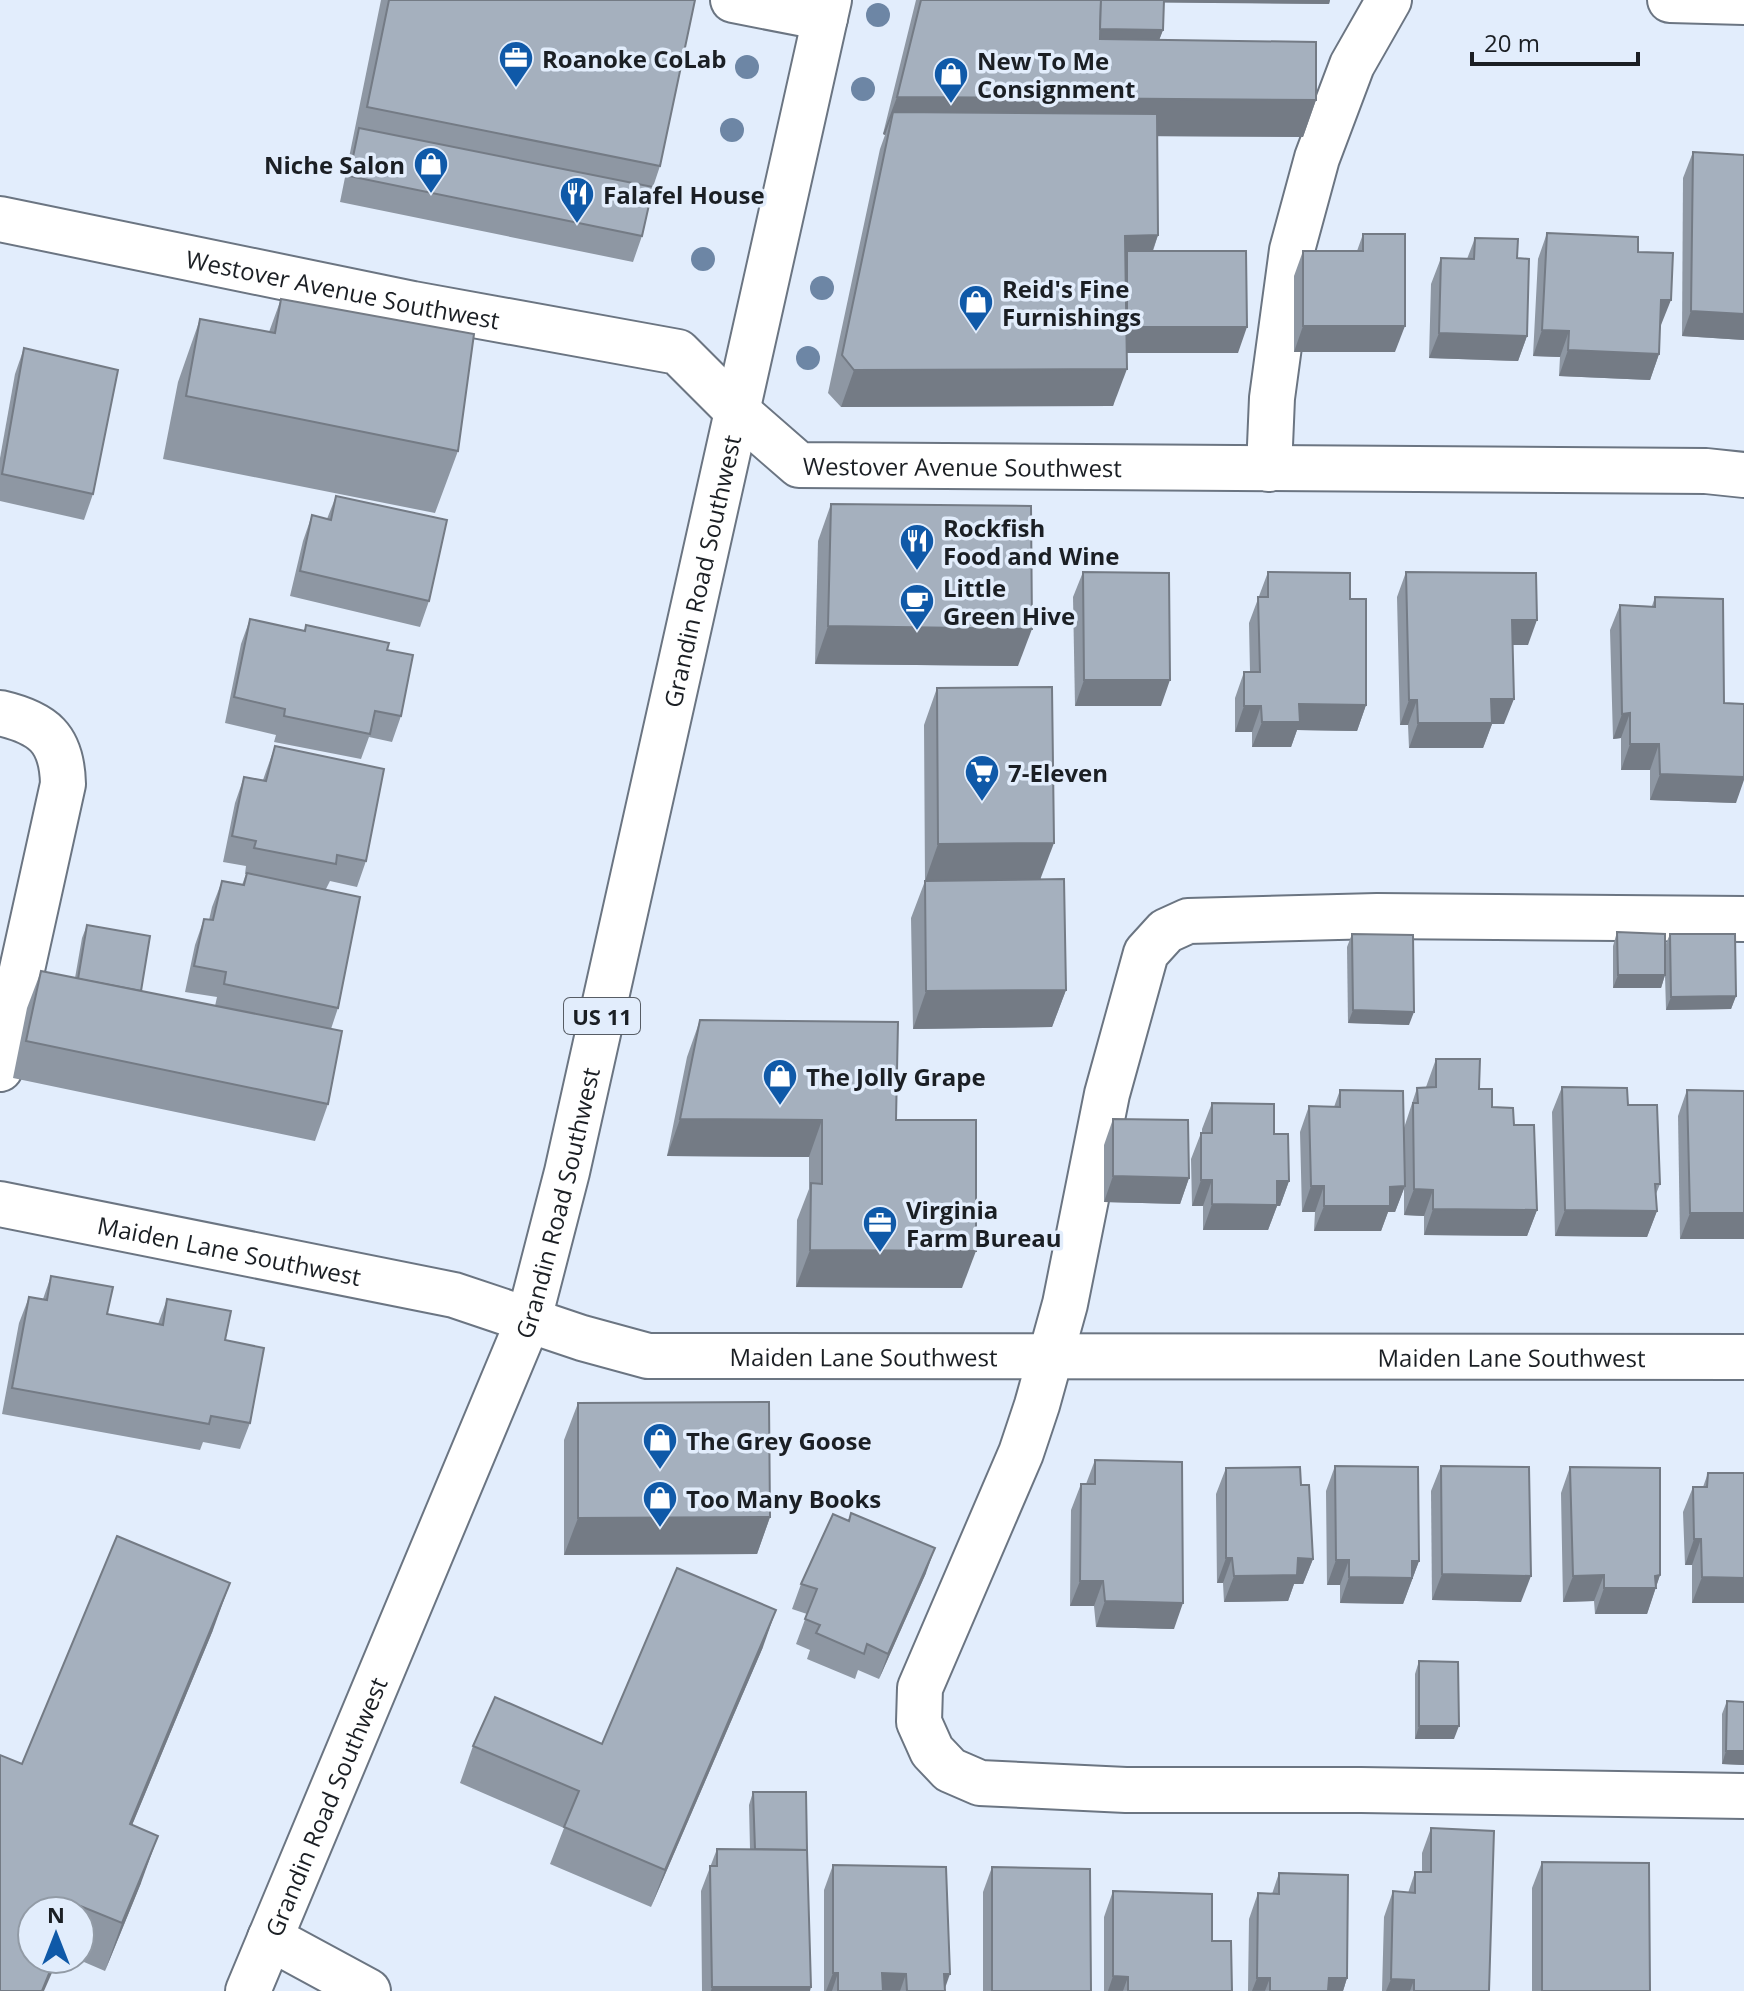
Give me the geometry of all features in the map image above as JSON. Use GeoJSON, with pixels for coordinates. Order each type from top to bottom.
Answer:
{"type":"FeatureCollection","features":[{"type":"Feature","properties":{"kind":"street"},"geometry":{"type":"LineString","coordinates":[[733,0],[827,9]]}},
{"type":"Feature","properties":{"kind":"street"},"geometry":{"type":"LineString","coordinates":[[1269,469],[1272,398],[1292,250],[1317,158],[1352,65],[1389,0]]}},
{"type":"Feature","properties":{"kind":"street"},"geometry":{"type":"LineString","coordinates":[[1670,0],[1744,2]]}},
{"type":"Feature","properties":{"kind":"street","name":"Grandin Road Southwest"},"geometry":{"type":"LineString","coordinates":[[248,1991],[529,1319],[567,1172],[827,9]]}},
{"type":"Feature","properties":{"kind":"street","name":"Westover Avenue Southwest"},"geometry":{"type":"LineString","coordinates":[[0,219],[413,304],[678,352],[737,411],[799,465],[1706,471],[1744,475]]}},
{"type":"Feature","properties":{"kind":"street"},"geometry":{"type":"LineString","coordinates":[[0,713],[29,720],[51,737],[63,762],[63,784],[0,1069]]}},
{"type":"Feature","properties":{"kind":"street"},"geometry":{"type":"LineString","coordinates":[[1744,919],[1361,916],[1188,921],[1166,931],[1146,953],[1107,1094],[1065,1304],[1021,1453],[920,1688],[919,1722],[932,1751],[950,1770],[980,1783],[1126,1790],[1744,1796]]}},
{"type":"Feature","properties":{"kind":"street","name":"Maiden Lane Southwest"},"geometry":{"type":"LineString","coordinates":[[0,1204],[454,1295],[582,1338],[648,1356],[1744,1357]]}},
{"type":"Feature","properties":{"kind":"street"},"geometry":{"type":"LineString","coordinates":[[270,1938],[368,1991]]}},
{"type":"Feature","properties":{"kind":"building","name":"Roanoke CoLab"},"geometry":{"type":"Polygon","coordinates":[[[389,0],[695,0],[660,166],[367,107],[389,0]]]}},
{"type":"Feature","properties":{"kind":"building"},"geometry":{"type":"Polygon","coordinates":[[[921,0],[1101,0],[1100,39],[1316,42],[1316,100],[897,97],[921,0]]]}},
{"type":"Feature","properties":{"kind":"building"},"geometry":{"type":"Polygon","coordinates":[[[1101,0],[1164,0],[1163,30],[1100,29],[1101,0]]]}},
{"type":"Feature","properties":{"kind":"building"},"geometry":{"type":"Polygon","coordinates":[[[893,112],[1157,114],[1158,235],[1125,236],[1127,369],[854,370],[842,355],[893,112]]]}},
{"type":"Feature","properties":{"kind":"building"},"geometry":{"type":"Polygon","coordinates":[[[359,128],[653,187],[642,236],[349,176],[359,128]]]}},
{"type":"Feature","properties":{"kind":"building"},"geometry":{"type":"Polygon","coordinates":[[[1693,152],[1744,155],[1744,314],[1691,311],[1693,152]]]}},
{"type":"Feature","properties":{"kind":"building"},"geometry":{"type":"Polygon","coordinates":[[[1547,233],[1638,237],[1638,252],[1673,253],[1671,300],[1661,300],[1659,354],[1568,350],[1569,331],[1542,330],[1547,233]]]}},
{"type":"Feature","properties":{"kind":"building"},"geometry":{"type":"Polygon","coordinates":[[[1363,234],[1405,234],[1405,326],[1303,326],[1303,251],[1363,251],[1363,234]]]}},
{"type":"Feature","properties":{"kind":"building"},"geometry":{"type":"Polygon","coordinates":[[[1475,238],[1518,239],[1517,258],[1529,259],[1527,336],[1439,333],[1441,258],[1474,259],[1475,238]]]}},
{"type":"Feature","properties":{"kind":"building"},"geometry":{"type":"Polygon","coordinates":[[[1127,251],[1246,251],[1247,327],[1127,327],[1127,251]]]}},
{"type":"Feature","properties":{"kind":"building"},"geometry":{"type":"Polygon","coordinates":[[[281,299],[474,334],[458,451],[186,396],[200,319],[275,333],[281,299]]]}},
{"type":"Feature","properties":{"kind":"building"},"geometry":{"type":"Polygon","coordinates":[[[24,348],[118,370],[93,494],[2,474],[24,348]]]}},
{"type":"Feature","properties":{"kind":"building"},"geometry":{"type":"Polygon","coordinates":[[[336,496],[447,520],[429,601],[300,571],[312,515],[331,520],[336,496]]]}},
{"type":"Feature","properties":{"kind":"building"},"geometry":{"type":"Polygon","coordinates":[[[831,504],[1031,506],[1032,629],[828,626],[831,504]]]}},
{"type":"Feature","properties":{"kind":"building"},"geometry":{"type":"Polygon","coordinates":[[[1083,572],[1169,573],[1170,680],[1084,680],[1083,572]]]}},
{"type":"Feature","properties":{"kind":"building"},"geometry":{"type":"Polygon","coordinates":[[[1268,572],[1350,573],[1350,599],[1366,599],[1366,705],[1299,704],[1300,722],[1262,722],[1261,706],[1244,706],[1244,672],[1260,672],[1258,597],[1268,597],[1268,572]]]}},
{"type":"Feature","properties":{"kind":"building"},"geometry":{"type":"Polygon","coordinates":[[[1406,572],[1536,573],[1537,620],[1512,620],[1514,699],[1491,699],[1492,723],[1418,723],[1417,700],[1409,700],[1406,572]]]}},
{"type":"Feature","properties":{"kind":"building"},"geometry":{"type":"Polygon","coordinates":[[[1655,597],[1723,599],[1724,703],[1744,704],[1744,777],[1660,774],[1659,744],[1630,744],[1630,713],[1622,714],[1620,605],[1655,607],[1655,597]]]}},
{"type":"Feature","properties":{"kind":"building"},"geometry":{"type":"Polygon","coordinates":[[[250,619],[305,631],[306,625],[389,643],[387,650],[413,655],[401,716],[375,711],[370,734],[284,716],[285,709],[234,697],[250,619]]]}},
{"type":"Feature","properties":{"kind":"building","name":"7-Eleven"},"geometry":{"type":"Polygon","coordinates":[[[1052,687],[1054,843],[938,844],[937,688],[1052,687]]]}},
{"type":"Feature","properties":{"kind":"building"},"geometry":{"type":"Polygon","coordinates":[[[275,746],[384,769],[366,861],[337,855],[336,864],[254,848],[256,841],[232,836],[244,777],[266,781],[275,746]]]}},
{"type":"Feature","properties":{"kind":"building"},"geometry":{"type":"Polygon","coordinates":[[[247,873],[360,897],[338,1008],[224,984],[226,972],[194,966],[204,919],[213,920],[222,881],[244,885],[247,873]]]}},
{"type":"Feature","properties":{"kind":"building"},"geometry":{"type":"Polygon","coordinates":[[[1064,879],[1066,990],[926,991],[925,881],[1064,879]]]}},
{"type":"Feature","properties":{"kind":"building"},"geometry":{"type":"Polygon","coordinates":[[[87,925],[150,936],[141,991],[78,979],[87,925]]]}},
{"type":"Feature","properties":{"kind":"building"},"geometry":{"type":"Polygon","coordinates":[[[1617,932],[1665,934],[1665,975],[1618,975],[1617,932]]]}},
{"type":"Feature","properties":{"kind":"building"},"geometry":{"type":"Polygon","coordinates":[[[1352,934],[1413,935],[1414,1012],[1353,1010],[1352,934]]]}},
{"type":"Feature","properties":{"kind":"building"},"geometry":{"type":"Polygon","coordinates":[[[1670,934],[1735,934],[1736,996],[1671,997],[1670,934]]]}},
{"type":"Feature","properties":{"kind":"building"},"geometry":{"type":"Polygon","coordinates":[[[41,971],[342,1031],[328,1104],[26,1041],[41,971]]]}},
{"type":"Feature","properties":{"kind":"building"},"geometry":{"type":"Polygon","coordinates":[[[700,1020],[898,1022],[896,1120],[976,1120],[976,1251],[810,1250],[811,1183],[822,1184],[822,1120],[680,1119],[700,1020]]]}},
{"type":"Feature","properties":{"kind":"building"},"geometry":{"type":"Polygon","coordinates":[[[1436,1059],[1480,1059],[1479,1089],[1492,1089],[1492,1107],[1513,1108],[1514,1125],[1534,1125],[1537,1210],[1433,1209],[1433,1190],[1414,1189],[1413,1103],[1418,1103],[1417,1088],[1436,1087],[1436,1059]]]}},
{"type":"Feature","properties":{"kind":"building"},"geometry":{"type":"Polygon","coordinates":[[[1562,1087],[1627,1088],[1628,1105],[1657,1105],[1660,1184],[1655,1184],[1657,1211],[1565,1210],[1562,1087]]]}},
{"type":"Feature","properties":{"kind":"building"},"geometry":{"type":"Polygon","coordinates":[[[1340,1090],[1403,1091],[1405,1186],[1390,1187],[1390,1206],[1324,1206],[1324,1186],[1311,1186],[1309,1106],[1340,1107],[1340,1090]]]}},
{"type":"Feature","properties":{"kind":"building"},"geometry":{"type":"Polygon","coordinates":[[[1687,1090],[1744,1091],[1744,1213],[1690,1213],[1687,1090]]]}},
{"type":"Feature","properties":{"kind":"building"},"geometry":{"type":"Polygon","coordinates":[[[1212,1103],[1274,1104],[1274,1134],[1288,1134],[1289,1181],[1277,1181],[1277,1205],[1212,1204],[1212,1180],[1201,1180],[1201,1133],[1212,1133],[1212,1103]]]}},
{"type":"Feature","properties":{"kind":"building"},"geometry":{"type":"Polygon","coordinates":[[[1113,1119],[1188,1120],[1189,1178],[1113,1176],[1113,1119]]]}},
{"type":"Feature","properties":{"kind":"building"},"geometry":{"type":"Polygon","coordinates":[[[51,1276],[113,1287],[107,1314],[163,1325],[167,1299],[231,1311],[225,1340],[264,1348],[250,1423],[211,1416],[209,1424],[12,1388],[29,1297],[47,1300],[51,1276]]]}},
{"type":"Feature","properties":{"kind":"building"},"geometry":{"type":"Polygon","coordinates":[[[769,1402],[770,1517],[578,1518],[578,1403],[769,1402]]]}},
{"type":"Feature","properties":{"kind":"building"},"geometry":{"type":"Polygon","coordinates":[[[1095,1460],[1182,1462],[1183,1603],[1105,1601],[1103,1581],[1080,1581],[1081,1484],[1095,1484],[1095,1460]]]}},
{"type":"Feature","properties":{"kind":"building"},"geometry":{"type":"Polygon","coordinates":[[[1335,1466],[1418,1467],[1419,1561],[1412,1561],[1412,1578],[1349,1577],[1349,1560],[1336,1560],[1335,1466]]]}},
{"type":"Feature","properties":{"kind":"building"},"geometry":{"type":"Polygon","coordinates":[[[1441,1466],[1529,1467],[1531,1576],[1442,1574],[1441,1466]]]}},
{"type":"Feature","properties":{"kind":"building"},"geometry":{"type":"Polygon","coordinates":[[[1300,1467],[1301,1485],[1309,1485],[1313,1559],[1298,1558],[1297,1575],[1234,1576],[1232,1558],[1226,1558],[1226,1468],[1300,1467]]]}},
{"type":"Feature","properties":{"kind":"building"},"geometry":{"type":"Polygon","coordinates":[[[1570,1467],[1660,1468],[1660,1575],[1655,1576],[1656,1588],[1604,1588],[1604,1575],[1573,1576],[1570,1467]]]}},
{"type":"Feature","properties":{"kind":"building"},"geometry":{"type":"Polygon","coordinates":[[[1708,1473],[1744,1473],[1744,1578],[1702,1577],[1701,1539],[1694,1539],[1693,1487],[1707,1487],[1708,1473]]]}},
{"type":"Feature","properties":{"kind":"building"},"geometry":{"type":"Polygon","coordinates":[[[851,1513],[935,1548],[888,1654],[867,1644],[864,1654],[816,1633],[820,1625],[805,1619],[817,1589],[801,1584],[833,1514],[849,1521],[851,1513]]]}},
{"type":"Feature","properties":{"kind":"building"},"geometry":{"type":"Polygon","coordinates":[[[117,1536],[230,1583],[130,1824],[158,1836],[122,1923],[96,1912],[96,1895],[16,1895],[16,1975],[48,1975],[42,1991],[0,1991],[0,1755],[22,1764],[117,1536]]]}},
{"type":"Feature","properties":{"kind":"building"},"geometry":{"type":"Polygon","coordinates":[[[677,1568],[776,1610],[665,1870],[564,1827],[579,1791],[473,1746],[495,1697],[602,1744],[677,1568]]]}},
{"type":"Feature","properties":{"kind":"building"},"geometry":{"type":"Polygon","coordinates":[[[1419,1661],[1458,1662],[1459,1726],[1419,1726],[1419,1661]]]}},
{"type":"Feature","properties":{"kind":"building"},"geometry":{"type":"Polygon","coordinates":[[[1727,1701],[1744,1702],[1744,1751],[1726,1751],[1727,1701]]]}},
{"type":"Feature","properties":{"kind":"building"},"geometry":{"type":"Polygon","coordinates":[[[753,1792],[806,1792],[807,1850],[755,1849],[753,1792]]]}},
{"type":"Feature","properties":{"kind":"building"},"geometry":{"type":"Polygon","coordinates":[[[1431,1828],[1494,1831],[1489,1991],[1414,1991],[1414,1980],[1391,1979],[1393,1891],[1415,1893],[1415,1872],[1431,1872],[1431,1828]]]}},
{"type":"Feature","properties":{"kind":"building"},"geometry":{"type":"Polygon","coordinates":[[[717,1849],[807,1850],[811,1987],[712,1987],[710,1866],[717,1866],[717,1849]]]}},
{"type":"Feature","properties":{"kind":"building"},"geometry":{"type":"Polygon","coordinates":[[[1542,1862],[1649,1863],[1650,1991],[1542,1991],[1542,1862]]]}},
{"type":"Feature","properties":{"kind":"building"},"geometry":{"type":"Polygon","coordinates":[[[833,1865],[946,1867],[950,1974],[944,1974],[945,1991],[907,1991],[906,1974],[882,1973],[883,1991],[838,1991],[838,1973],[833,1973],[833,1865]]]}},
{"type":"Feature","properties":{"kind":"building"},"geometry":{"type":"Polygon","coordinates":[[[992,1867],[1090,1869],[1091,1991],[992,1991],[992,1867]]]}},
{"type":"Feature","properties":{"kind":"building"},"geometry":{"type":"Polygon","coordinates":[[[1279,1873],[1348,1875],[1347,1978],[1329,1978],[1328,1991],[1270,1991],[1270,1978],[1257,1978],[1258,1893],[1279,1894],[1279,1873]]]}},
{"type":"Feature","properties":{"kind":"building"},"geometry":{"type":"Polygon","coordinates":[[[1113,1891],[1212,1894],[1212,1941],[1231,1941],[1232,1991],[1128,1991],[1128,1977],[1113,1976],[1113,1891]]]}},
{"type":"Feature","properties":{"kind":"place","name":"Roanoke CoLab"},"geometry":{"type":"Point","coordinates":[516,89]}},
{"type":"Feature","properties":{"kind":"place","name":"New To Me Consignment"},"geometry":{"type":"Point","coordinates":[951,105]}},
{"type":"Feature","properties":{"kind":"place","name":"Niche Salon"},"geometry":{"type":"Point","coordinates":[431,195]}},
{"type":"Feature","properties":{"kind":"place","name":"Falafel House"},"geometry":{"type":"Point","coordinates":[577,225]}},
{"type":"Feature","properties":{"kind":"place","name":"Reid's Fine Furnishings"},"geometry":{"type":"Point","coordinates":[976,333]}},
{"type":"Feature","properties":{"kind":"place","name":"Rockfish Food and Wine"},"geometry":{"type":"Point","coordinates":[917,572]}},
{"type":"Feature","properties":{"kind":"place","name":"Little Green Hive"},"geometry":{"type":"Point","coordinates":[917,632]}},
{"type":"Feature","properties":{"kind":"place","name":"7-Eleven"},"geometry":{"type":"Point","coordinates":[982,803]}},
{"type":"Feature","properties":{"kind":"place","name":"The Jolly Grape"},"geometry":{"type":"Point","coordinates":[780,1107]}},
{"type":"Feature","properties":{"kind":"place","name":"Virginia Farm Bureau"},"geometry":{"type":"Point","coordinates":[880,1254]}},
{"type":"Feature","properties":{"kind":"place","name":"The Grey Goose"},"geometry":{"type":"Point","coordinates":[660,1471]}},
{"type":"Feature","properties":{"kind":"place","name":"Too Many Books"},"geometry":{"type":"Point","coordinates":[660,1529]}}]}
